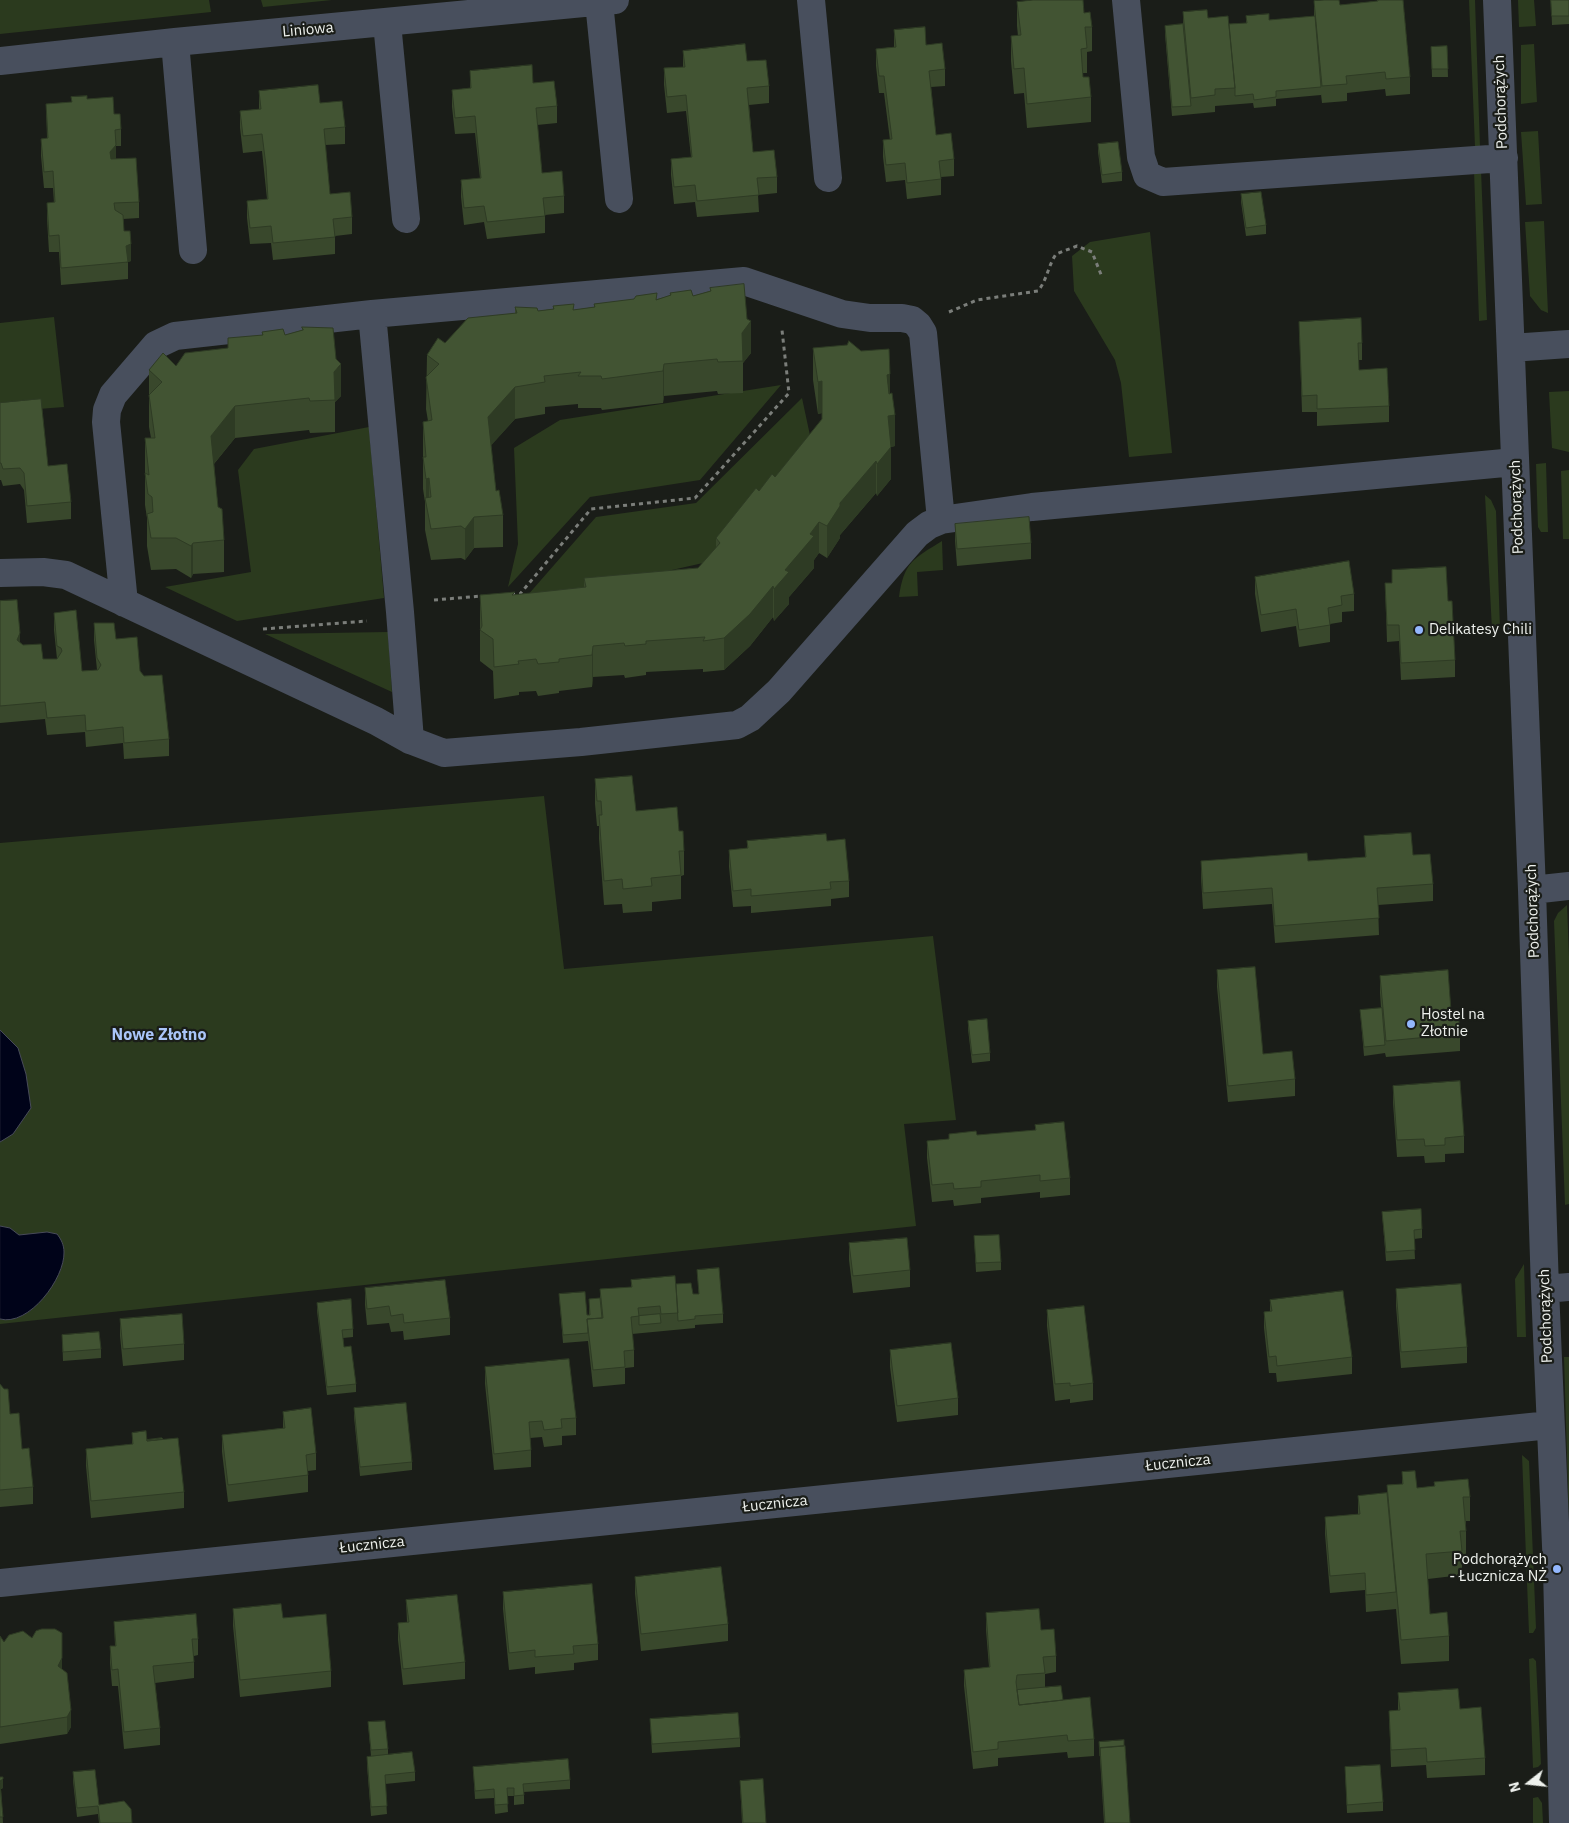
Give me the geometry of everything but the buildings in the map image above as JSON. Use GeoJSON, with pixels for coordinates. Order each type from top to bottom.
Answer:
{"type":"FeatureCollection","features":[{"type":"Feature","properties":{"kind":"street"},"geometry":{"type":"LineString","coordinates":[[811,0],[828,178]]}},
{"type":"Feature","properties":{"kind":"street"},"geometry":{"type":"LineString","coordinates":[[1126,0],[1141,157],[1147,175],[1163,182],[1504,158]]}},
{"type":"Feature","properties":{"kind":"street","name":"Podchorążych"},"geometry":{"type":"LineString","coordinates":[[1497,0],[1532,890],[1557,1288],[1550,1425],[1557,1569],[1563,1823]]}},
{"type":"Feature","properties":{"kind":"street"},"geometry":{"type":"LineString","coordinates":[[607,1],[619,199]]}},
{"type":"Feature","properties":{"kind":"street","name":"Liniowa"},"geometry":{"type":"LineString","coordinates":[[0,61],[175,42],[607,1]]}},
{"type":"Feature","properties":{"kind":"street"},"geometry":{"type":"LineString","coordinates":[[387,23],[406,219]]}},
{"type":"Feature","properties":{"kind":"street"},"geometry":{"type":"LineString","coordinates":[[175,42],[192,250]]}},
{"type":"Feature","properties":{"kind":"street"},"geometry":{"type":"LineString","coordinates":[[124,603],[106,422],[107,410],[113,395],[156,345],[175,336],[372,314],[744,281],[842,314],[870,318],[902,318],[912,320],[923,333],[941,520]]}},
{"type":"Feature","properties":{"kind":"street"},"geometry":{"type":"LineString","coordinates":[[372,314],[410,740]]}},
{"type":"Feature","properties":{"kind":"street"},"geometry":{"type":"LineString","coordinates":[[1511,348],[1569,344]]}},
{"type":"Feature","properties":{"kind":"street"},"geometry":{"type":"LineString","coordinates":[[0,573],[43,572],[66,575],[376,721],[410,740],[444,753],[581,742],[738,725],[750,718],[779,691],[917,534],[929,525],[941,520],[1054,505],[1515,462]]}},
{"type":"Feature","properties":{"kind":"street"},"geometry":{"type":"LineString","coordinates":[[1532,890],[1569,886]]}},
{"type":"Feature","properties":{"kind":"street","name":"Łucznicza"},"geometry":{"type":"LineString","coordinates":[[0,1583],[1550,1425]]}},
{"type":"Feature","properties":{"kind":"path"},"geometry":{"type":"LineString","coordinates":[[918,325],[977,300],[1038,291],[1044,282],[1049,264],[1056,254],[1077,246],[1092,252],[1102,277]]}},
{"type":"Feature","properties":{"kind":"path"},"geometry":{"type":"LineString","coordinates":[[510,594],[520,594],[591,509],[695,498],[788,393],[779,292]]}},
{"type":"Feature","properties":{"kind":"path"},"geometry":{"type":"LineString","coordinates":[[229,652],[240,630],[380,620],[422,601],[491,596]]}},
{"type":"Feature","properties":{"kind":"green space"},"geometry":{"type":"Polygon","coordinates":[[[0,0],[209,0],[211,12],[0,34],[0,0]]]}},
{"type":"Feature","properties":{"kind":"green space"},"geometry":{"type":"Polygon","coordinates":[[[261,0],[332,0],[263,7],[261,0]]]}},
{"type":"Feature","properties":{"kind":"green space"},"geometry":{"type":"Polygon","coordinates":[[[1469,0],[1475,0],[1480,147],[1475,147],[1469,0]]]}},
{"type":"Feature","properties":{"kind":"green space"},"geometry":{"type":"Polygon","coordinates":[[[1518,0],[1534,0],[1536,26],[1519,27],[1518,0]]]}},
{"type":"Feature","properties":{"kind":"green space"},"geometry":{"type":"Polygon","coordinates":[[[1534,44],[1537,102],[1521,104],[1521,45],[1534,44]]]}},
{"type":"Feature","properties":{"kind":"green space"},"geometry":{"type":"Polygon","coordinates":[[[1538,131],[1542,204],[1526,205],[1521,132],[1538,131]]]}},
{"type":"Feature","properties":{"kind":"green space"},"geometry":{"type":"Polygon","coordinates":[[[1474,170],[1481,170],[1487,320],[1479,321],[1474,170]]]}},
{"type":"Feature","properties":{"kind":"green space"},"geometry":{"type":"Polygon","coordinates":[[[1544,221],[1548,313],[1541,310],[1530,296],[1525,222],[1544,221]]]}},
{"type":"Feature","properties":{"kind":"green space"},"geometry":{"type":"Polygon","coordinates":[[[1150,232],[1172,453],[1129,457],[1121,383],[1115,360],[1074,291],[1072,256],[1090,242],[1150,232]]]}},
{"type":"Feature","properties":{"kind":"green space"},"geometry":{"type":"Polygon","coordinates":[[[54,317],[64,407],[0,412],[0,323],[54,317]]]}},
{"type":"Feature","properties":{"kind":"green space"},"geometry":{"type":"Polygon","coordinates":[[[781,385],[700,480],[590,497],[508,587],[518,544],[514,448],[560,420],[781,385]]]}},
{"type":"Feature","properties":{"kind":"green space"},"geometry":{"type":"Polygon","coordinates":[[[1569,391],[1569,452],[1552,448],[1549,392],[1569,391]]]}},
{"type":"Feature","properties":{"kind":"green space"},"geometry":{"type":"Polygon","coordinates":[[[802,398],[811,440],[712,561],[520,604],[596,517],[696,503],[802,398]]]}},
{"type":"Feature","properties":{"kind":"green space"},"geometry":{"type":"Polygon","coordinates":[[[369,427],[384,598],[237,621],[165,587],[251,572],[238,470],[254,449],[369,427]]]}},
{"type":"Feature","properties":{"kind":"green space"},"geometry":{"type":"Polygon","coordinates":[[[1546,463],[1548,532],[1541,532],[1538,527],[1536,464],[1546,463]]]}},
{"type":"Feature","properties":{"kind":"green space"},"geometry":{"type":"Polygon","coordinates":[[[1569,470],[1569,539],[1563,539],[1561,471],[1569,470]]]}},
{"type":"Feature","properties":{"kind":"green space"},"geometry":{"type":"Polygon","coordinates":[[[1485,495],[1491,500],[1496,511],[1500,629],[1492,630],[1485,495]]]}},
{"type":"Feature","properties":{"kind":"green space"},"geometry":{"type":"Polygon","coordinates":[[[942,541],[943,570],[917,572],[918,596],[899,597],[907,569],[917,557],[942,541]]]}},
{"type":"Feature","properties":{"kind":"green space"},"geometry":{"type":"Polygon","coordinates":[[[388,632],[392,692],[265,634],[388,632]]]}},
{"type":"Feature","properties":{"kind":"green space"},"geometry":{"type":"Polygon","coordinates":[[[544,796],[564,969],[933,936],[956,1120],[904,1124],[916,1226],[0,1324],[0,843],[544,796]]]}},
{"type":"Feature","properties":{"kind":"green space"},"geometry":{"type":"Polygon","coordinates":[[[1567,905],[1569,956],[1569,1204],[1565,1205],[1554,921],[1558,913],[1567,905]]]}},
{"type":"Feature","properties":{"kind":"green space"},"geometry":{"type":"Polygon","coordinates":[[[1524,1264],[1526,1337],[1517,1337],[1515,1279],[1524,1264]]]}},
{"type":"Feature","properties":{"kind":"green space"},"geometry":{"type":"Polygon","coordinates":[[[1564,1357],[1569,1357],[1569,1521],[1564,1357]]]}},
{"type":"Feature","properties":{"kind":"green space"},"geometry":{"type":"Polygon","coordinates":[[[1522,1455],[1529,1461],[1536,1628],[1533,1633],[1529,1633],[1522,1455]]]}},
{"type":"Feature","properties":{"kind":"green space"},"geometry":{"type":"Polygon","coordinates":[[[1533,1658],[1536,1661],[1541,1764],[1533,1768],[1529,1659],[1533,1658]]]}},
{"type":"Feature","properties":{"kind":"green space"},"geometry":{"type":"Polygon","coordinates":[[[1538,1797],[1542,1803],[1543,1823],[1533,1823],[1533,1798],[1538,1797]]]}},
{"type":"Feature","properties":{"kind":"water"},"geometry":{"type":"Polygon","coordinates":[[[0,1030],[18,1048],[26,1074],[31,1108],[13,1134],[0,1142],[0,1030]]]}},
{"type":"Feature","properties":{"kind":"water"},"geometry":{"type":"Polygon","coordinates":[[[0,1226],[10,1228],[19,1235],[47,1232],[57,1234],[64,1249],[63,1263],[52,1287],[33,1308],[22,1316],[11,1319],[0,1319],[0,1226]]]}},
{"type":"Feature","properties":{"kind":"place","name":"Delikatesy Chili"},"geometry":{"type":"Point","coordinates":[1419,630]}},
{"type":"Feature","properties":{"kind":"place","name":"Hostel na Złotnie"},"geometry":{"type":"Point","coordinates":[1411,1024]}},
{"type":"Feature","properties":{"kind":"place","name":"Podchorążych - Łucznicza NŻ"},"geometry":{"type":"Point","coordinates":[1557,1569]}},
{"type":"Feature","properties":{"kind":"district","name":"Nowe Złotno"},"geometry":{"type":"Point","coordinates":[159,1035]}}]}
